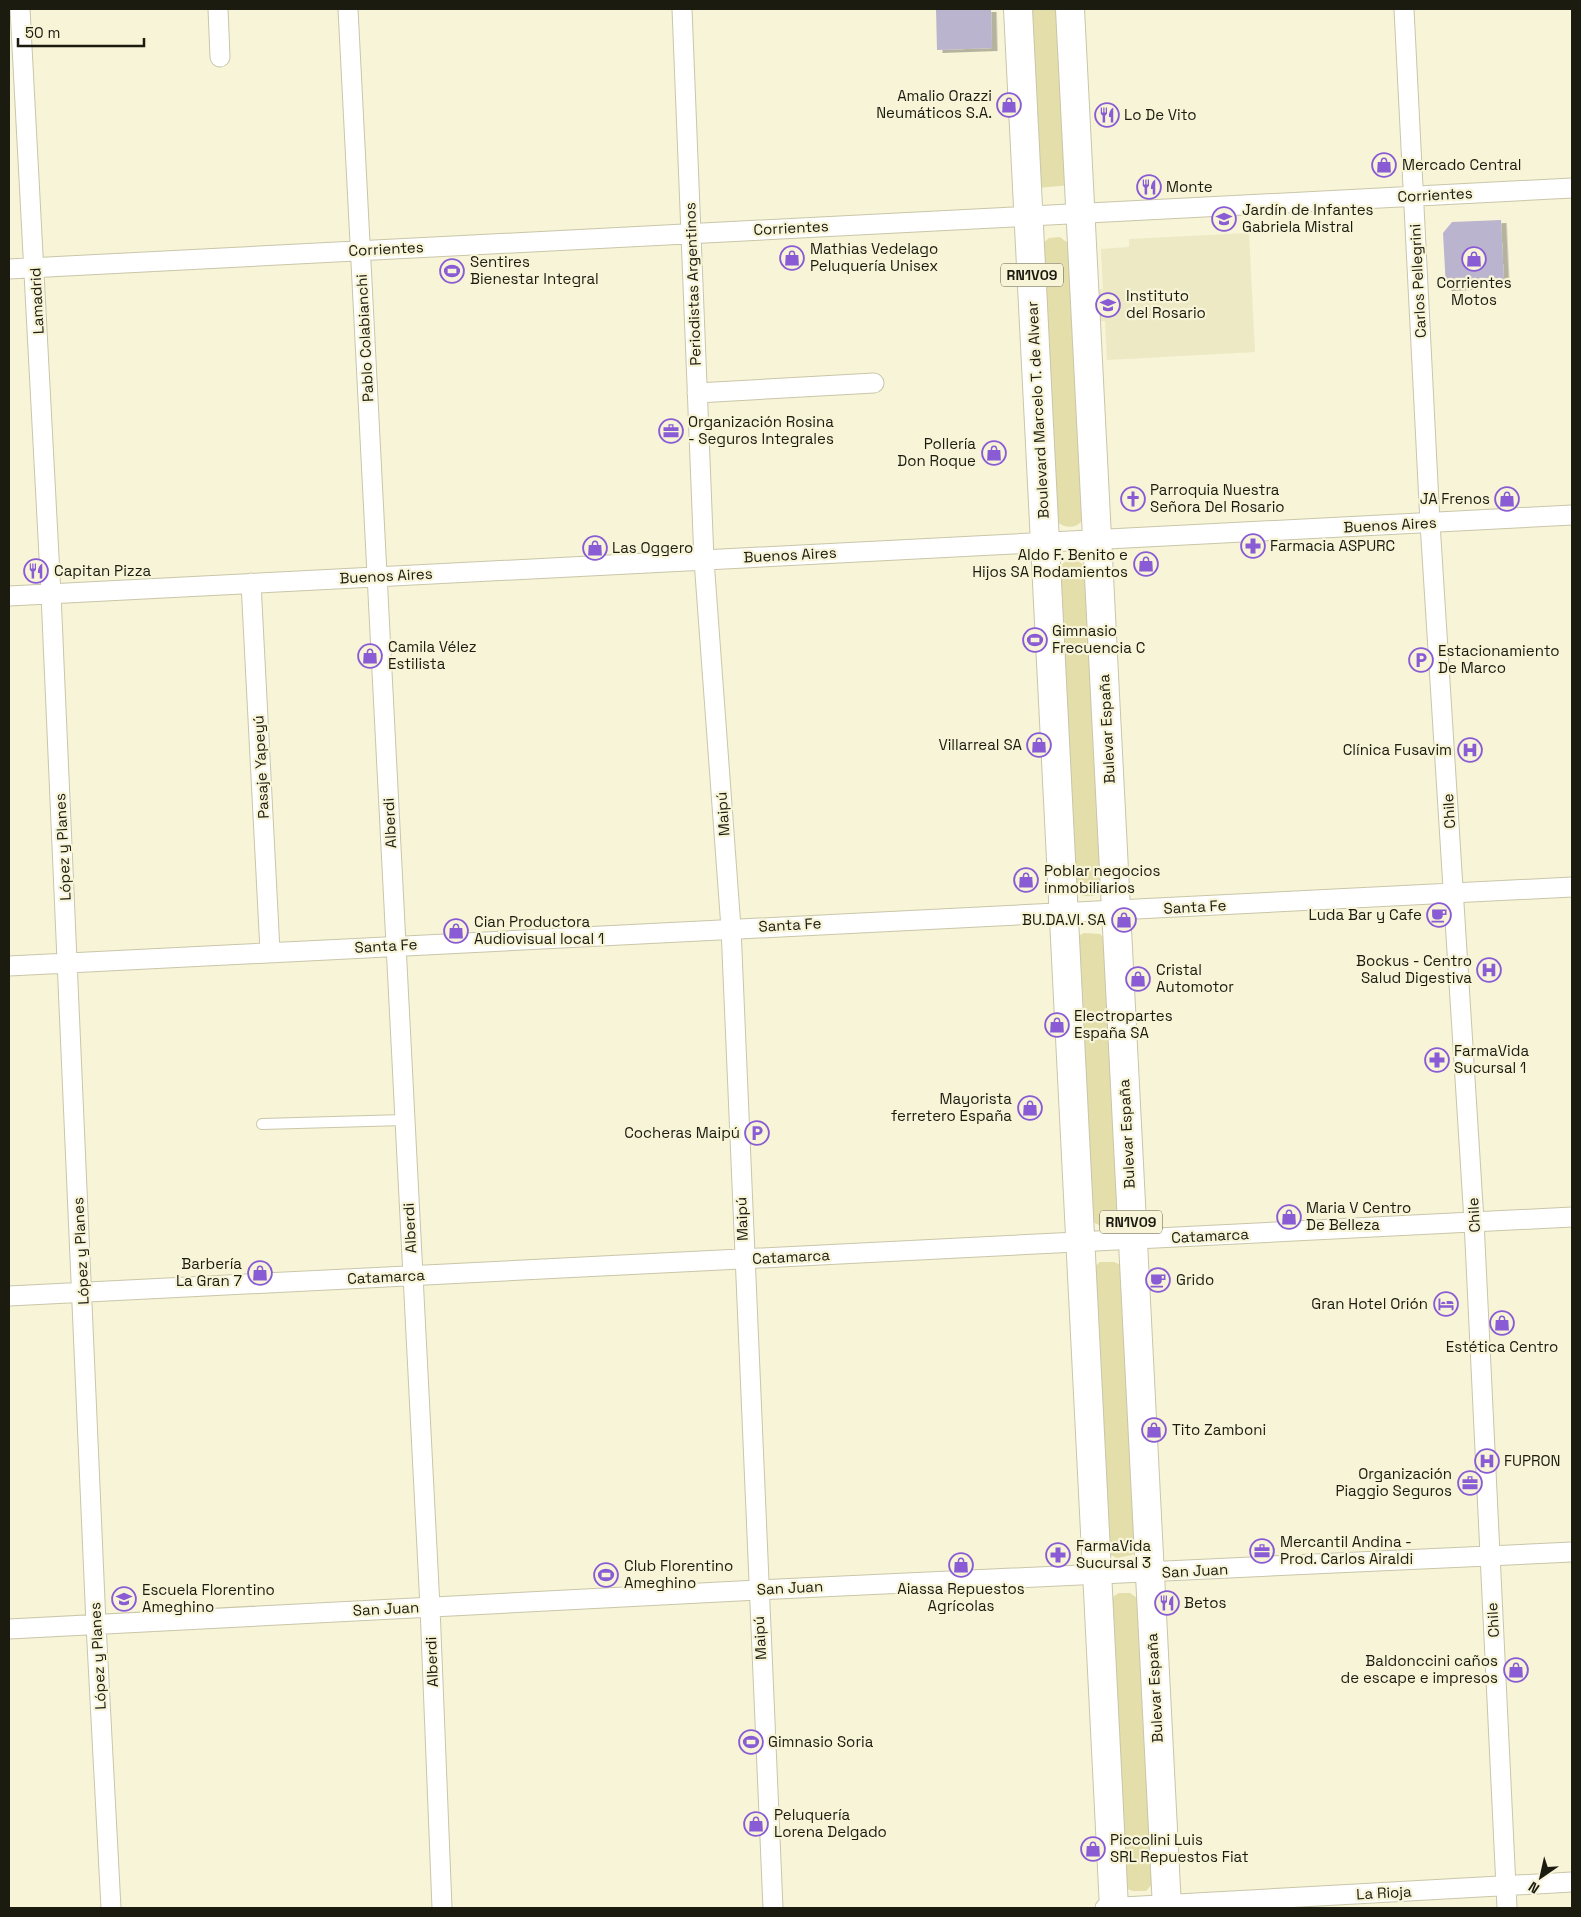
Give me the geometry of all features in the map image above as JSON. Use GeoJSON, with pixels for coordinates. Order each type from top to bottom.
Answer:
{"type":"FeatureCollection","features":[{"type":"Feature","properties":{"kind":"main road","name":"Boulevard Marcelo T. de Alvear"},"geometry":{"type":"LineString","coordinates":[[1018,9],[1045,542]]}},
{"type":"Feature","properties":{"kind":"main road","name":"RN1V09"},"geometry":{"type":"LineString","coordinates":[[1070,9],[1098,539]]}},
{"type":"Feature","properties":{"kind":"main road","name":"Bulevar España"},"geometry":{"type":"LineString","coordinates":[[1098,539],[1148,1573],[1167,1907]]}},
{"type":"Feature","properties":{"kind":"main road","name":"RN1V09"},"geometry":{"type":"LineString","coordinates":[[1045,542],[1062,913],[1081,1243],[1114,1908]]}},
{"type":"Feature","properties":{"kind":"street","name":"Lamadrid"},"geometry":{"type":"LineString","coordinates":[[20,9],[51,594]]}},
{"type":"Feature","properties":{"kind":"street"},"geometry":{"type":"LineString","coordinates":[[218,9],[220,57]]}},
{"type":"Feature","properties":{"kind":"street","name":"Pablo Colabianchi"},"geometry":{"type":"LineString","coordinates":[[348,9],[378,577]]}},
{"type":"Feature","properties":{"kind":"street","name":"Periodistas Argentinos"},"geometry":{"type":"LineString","coordinates":[[682,9],[704,560]]}},
{"type":"Feature","properties":{"kind":"street","name":"Carlos Pellegrini"},"geometry":{"type":"LineString","coordinates":[[1404,9],[1430,522]]}},
{"type":"Feature","properties":{"kind":"street","name":"Corrientes"},"geometry":{"type":"LineString","coordinates":[[9,268],[1572,188]]}},
{"type":"Feature","properties":{"kind":"street"},"geometry":{"type":"LineString","coordinates":[[697,393],[874,383]]}},
{"type":"Feature","properties":{"kind":"street","name":"Buenos Aires"},"geometry":{"type":"LineString","coordinates":[[9,596],[1572,515]]}},
{"type":"Feature","properties":{"kind":"street","name":"Chile"},"geometry":{"type":"LineString","coordinates":[[1430,522],[1474,1221],[1507,1908]]}},
{"type":"Feature","properties":{"kind":"street","name":"Maipú"},"geometry":{"type":"LineString","coordinates":[[704,560],[731,928],[773,1908]]}},
{"type":"Feature","properties":{"kind":"street","name":"Alberdi"},"geometry":{"type":"LineString","coordinates":[[378,577],[430,1607],[442,1908]]}},
{"type":"Feature","properties":{"kind":"street","name":"Pasaje Yapeyú"},"geometry":{"type":"LineString","coordinates":[[251,583],[270,952]]}},
{"type":"Feature","properties":{"kind":"street","name":"López y Planes"},"geometry":{"type":"LineString","coordinates":[[51,594],[96,1624],[111,1908]]}},
{"type":"Feature","properties":{"kind":"street","name":"Santa Fe"},"geometry":{"type":"LineString","coordinates":[[9,966],[731,928],[1117,911],[1572,887]]}},
{"type":"Feature","properties":{"kind":"street","name":"Catamarca"},"geometry":{"type":"LineString","coordinates":[[9,1296],[1132,1241],[1572,1217]]}},
{"type":"Feature","properties":{"kind":"street","name":"San Juan"},"geometry":{"type":"LineString","coordinates":[[9,1629],[758,1590],[1572,1552]]}},
{"type":"Feature","properties":{"kind":"street","name":"La Rioja"},"geometry":{"type":"LineString","coordinates":[[1105,1908],[1167,1907],[1572,1882]]}},
{"type":"Feature","properties":{"kind":"lane"},"geometry":{"type":"LineString","coordinates":[[262,1124],[404,1120]]}},
{"type":"Feature","properties":{"kind":"shaded area"},"geometry":{"type":"Polygon","coordinates":[[[1029,9],[1059,9],[1069,185],[1038,188],[1029,9]]]}},
{"type":"Feature","properties":{"kind":"shaded area"},"geometry":{"type":"Polygon","coordinates":[[[1249,233],[1255,352],[1107,360],[1105,321],[1099,321],[1098,290],[1103,289],[1101,249],[1129,247],[1129,239],[1249,233]]]}},
{"type":"Feature","properties":{"kind":"shaded area"},"geometry":{"type":"Polygon","coordinates":[[[1060,237],[1069,244],[1082,521],[1072,527],[1065,526],[1055,519],[1042,244],[1049,238],[1060,237]]]}},
{"type":"Feature","properties":{"kind":"shaded area"},"geometry":{"type":"Polygon","coordinates":[[[1077,561],[1085,565],[1101,891],[1095,895],[1088,896],[1081,895],[1075,891],[1059,567],[1065,562],[1077,561]]]}},
{"type":"Feature","properties":{"kind":"shaded area"},"geometry":{"type":"Polygon","coordinates":[[[1084,933],[1100,934],[1106,940],[1119,1220],[1106,1226],[1098,1225],[1092,1221],[1078,936],[1084,933]]]}},
{"type":"Feature","properties":{"kind":"shaded area"},"geometry":{"type":"Polygon","coordinates":[[[1100,1262],[1114,1262],[1121,1265],[1137,1548],[1132,1555],[1117,1558],[1109,1554],[1094,1267],[1100,1262]]]}},
{"type":"Feature","properties":{"kind":"shaded area"},"geometry":{"type":"Polygon","coordinates":[[[1119,1593],[1130,1593],[1140,1600],[1154,1882],[1146,1891],[1133,1891],[1125,1888],[1111,1598],[1119,1593]]]}},
{"type":"Feature","properties":{"kind":"building"},"geometry":{"type":"Polygon","coordinates":[[[936,9],[991,9],[992,48],[937,50],[936,9]]]}},
{"type":"Feature","properties":{"kind":"building","name":"Corrientes Motos"},"geometry":{"type":"Polygon","coordinates":[[[1501,220],[1504,285],[1446,288],[1443,233],[1452,222],[1501,220]]]}},
{"type":"Feature","properties":{"kind":"place","name":"Amalio Orazzi Neumáticos S.A."},"geometry":{"type":"Point","coordinates":[1009,105]}},
{"type":"Feature","properties":{"kind":"place","name":"Lo De Vito"},"geometry":{"type":"Point","coordinates":[1107,115]}},
{"type":"Feature","properties":{"kind":"place","name":"Mercado Central"},"geometry":{"type":"Point","coordinates":[1384,165]}},
{"type":"Feature","properties":{"kind":"place","name":"Monte"},"geometry":{"type":"Point","coordinates":[1149,187]}},
{"type":"Feature","properties":{"kind":"place","name":"Jardín de Infantes Gabriela Mistral"},"geometry":{"type":"Point","coordinates":[1224,219]}},
{"type":"Feature","properties":{"kind":"place","name":"Mathias Vedelago Peluquería Unisex"},"geometry":{"type":"Point","coordinates":[792,258]}},
{"type":"Feature","properties":{"kind":"place","name":"Corrientes Motos"},"geometry":{"type":"Point","coordinates":[1474,259]}},
{"type":"Feature","properties":{"kind":"place","name":"Sentires Bienestar Integral"},"geometry":{"type":"Point","coordinates":[452,271]}},
{"type":"Feature","properties":{"kind":"place","name":"Instituto del Rosario"},"geometry":{"type":"Point","coordinates":[1108,305]}},
{"type":"Feature","properties":{"kind":"place","name":"Organización Rosina - Seguros Integrales"},"geometry":{"type":"Point","coordinates":[671,431]}},
{"type":"Feature","properties":{"kind":"place","name":"Pollería Don Roque"},"geometry":{"type":"Point","coordinates":[994,453]}},
{"type":"Feature","properties":{"kind":"place","name":"Parroquia Nuestra Señora Del Rosario"},"geometry":{"type":"Point","coordinates":[1133,499]}},
{"type":"Feature","properties":{"kind":"place","name":"JA Frenos"},"geometry":{"type":"Point","coordinates":[1507,499]}},
{"type":"Feature","properties":{"kind":"place","name":"Farmacia ASPURC"},"geometry":{"type":"Point","coordinates":[1253,546]}},
{"type":"Feature","properties":{"kind":"place","name":"Las Oggero"},"geometry":{"type":"Point","coordinates":[595,548]}},
{"type":"Feature","properties":{"kind":"place","name":"Aldo F. Benito e Hijos SA Rodamientos"},"geometry":{"type":"Point","coordinates":[1146,564]}},
{"type":"Feature","properties":{"kind":"place","name":"Capitan Pizza"},"geometry":{"type":"Point","coordinates":[36,571]}},
{"type":"Feature","properties":{"kind":"place","name":"Gimnasio Frecuencia C"},"geometry":{"type":"Point","coordinates":[1035,640]}},
{"type":"Feature","properties":{"kind":"place","name":"Camila Vélez Estilista"},"geometry":{"type":"Point","coordinates":[370,656]}},
{"type":"Feature","properties":{"kind":"place","name":"Estacionamiento De Marco"},"geometry":{"type":"Point","coordinates":[1421,660]}},
{"type":"Feature","properties":{"kind":"place","name":"Villarreal SA"},"geometry":{"type":"Point","coordinates":[1039,745]}},
{"type":"Feature","properties":{"kind":"place","name":"Clínica Fusavim"},"geometry":{"type":"Point","coordinates":[1470,750]}},
{"type":"Feature","properties":{"kind":"place","name":"Poblar negocios inmobiliarios"},"geometry":{"type":"Point","coordinates":[1026,880]}},
{"type":"Feature","properties":{"kind":"place","name":"Luda Bar y Cafe"},"geometry":{"type":"Point","coordinates":[1439,915]}},
{"type":"Feature","properties":{"kind":"place","name":"BU.DA.VI. SA"},"geometry":{"type":"Point","coordinates":[1124,920]}},
{"type":"Feature","properties":{"kind":"place","name":"Cian Productora Audiovisual local 1"},"geometry":{"type":"Point","coordinates":[456,931]}},
{"type":"Feature","properties":{"kind":"place","name":"Bockus - Centro Salud Digestiva"},"geometry":{"type":"Point","coordinates":[1489,970]}},
{"type":"Feature","properties":{"kind":"place","name":"Cristal Automotor"},"geometry":{"type":"Point","coordinates":[1138,979]}},
{"type":"Feature","properties":{"kind":"place","name":"Electropartes España SA"},"geometry":{"type":"Point","coordinates":[1057,1025]}},
{"type":"Feature","properties":{"kind":"place","name":"FarmaVida Sucursal 1"},"geometry":{"type":"Point","coordinates":[1437,1060]}},
{"type":"Feature","properties":{"kind":"place","name":"Mayorista ferretero España"},"geometry":{"type":"Point","coordinates":[1030,1108]}},
{"type":"Feature","properties":{"kind":"place","name":"Cocheras Maipú"},"geometry":{"type":"Point","coordinates":[757,1133]}},
{"type":"Feature","properties":{"kind":"place","name":"Maria V Centro De Belleza"},"geometry":{"type":"Point","coordinates":[1289,1217]}},
{"type":"Feature","properties":{"kind":"place","name":"Barbería La Gran 7"},"geometry":{"type":"Point","coordinates":[260,1273]}},
{"type":"Feature","properties":{"kind":"place","name":"Grido"},"geometry":{"type":"Point","coordinates":[1158,1280]}},
{"type":"Feature","properties":{"kind":"place","name":"Gran Hotel Orión"},"geometry":{"type":"Point","coordinates":[1446,1304]}},
{"type":"Feature","properties":{"kind":"place","name":"Estética Centro"},"geometry":{"type":"Point","coordinates":[1502,1323]}},
{"type":"Feature","properties":{"kind":"place","name":"Tito Zamboni"},"geometry":{"type":"Point","coordinates":[1154,1430]}},
{"type":"Feature","properties":{"kind":"place","name":"FUPRON"},"geometry":{"type":"Point","coordinates":[1487,1461]}},
{"type":"Feature","properties":{"kind":"place","name":"Organización Piaggio Seguros"},"geometry":{"type":"Point","coordinates":[1470,1483]}},
{"type":"Feature","properties":{"kind":"place","name":"Mercantil Andina - Prod. Carlos Airaldi"},"geometry":{"type":"Point","coordinates":[1262,1551]}},
{"type":"Feature","properties":{"kind":"place","name":"FarmaVida Sucursal 3"},"geometry":{"type":"Point","coordinates":[1058,1555]}},
{"type":"Feature","properties":{"kind":"place","name":"Aiassa Repuestos Agrícolas"},"geometry":{"type":"Point","coordinates":[961,1565]}},
{"type":"Feature","properties":{"kind":"place","name":"Club Florentino Ameghino"},"geometry":{"type":"Point","coordinates":[606,1575]}},
{"type":"Feature","properties":{"kind":"place","name":"Escuela Florentino Ameghino"},"geometry":{"type":"Point","coordinates":[124,1599]}},
{"type":"Feature","properties":{"kind":"place","name":"Betos"},"geometry":{"type":"Point","coordinates":[1167,1603]}},
{"type":"Feature","properties":{"kind":"place","name":"Baldonccini caños de escape e impresos"},"geometry":{"type":"Point","coordinates":[1516,1670]}},
{"type":"Feature","properties":{"kind":"place","name":"Gimnasio Soria"},"geometry":{"type":"Point","coordinates":[751,1742]}},
{"type":"Feature","properties":{"kind":"place","name":"Peluquería Lorena Delgado"},"geometry":{"type":"Point","coordinates":[756,1824]}},
{"type":"Feature","properties":{"kind":"place","name":"Piccolini Luis SRL Repuestos Fiat"},"geometry":{"type":"Point","coordinates":[1093,1849]}}]}
